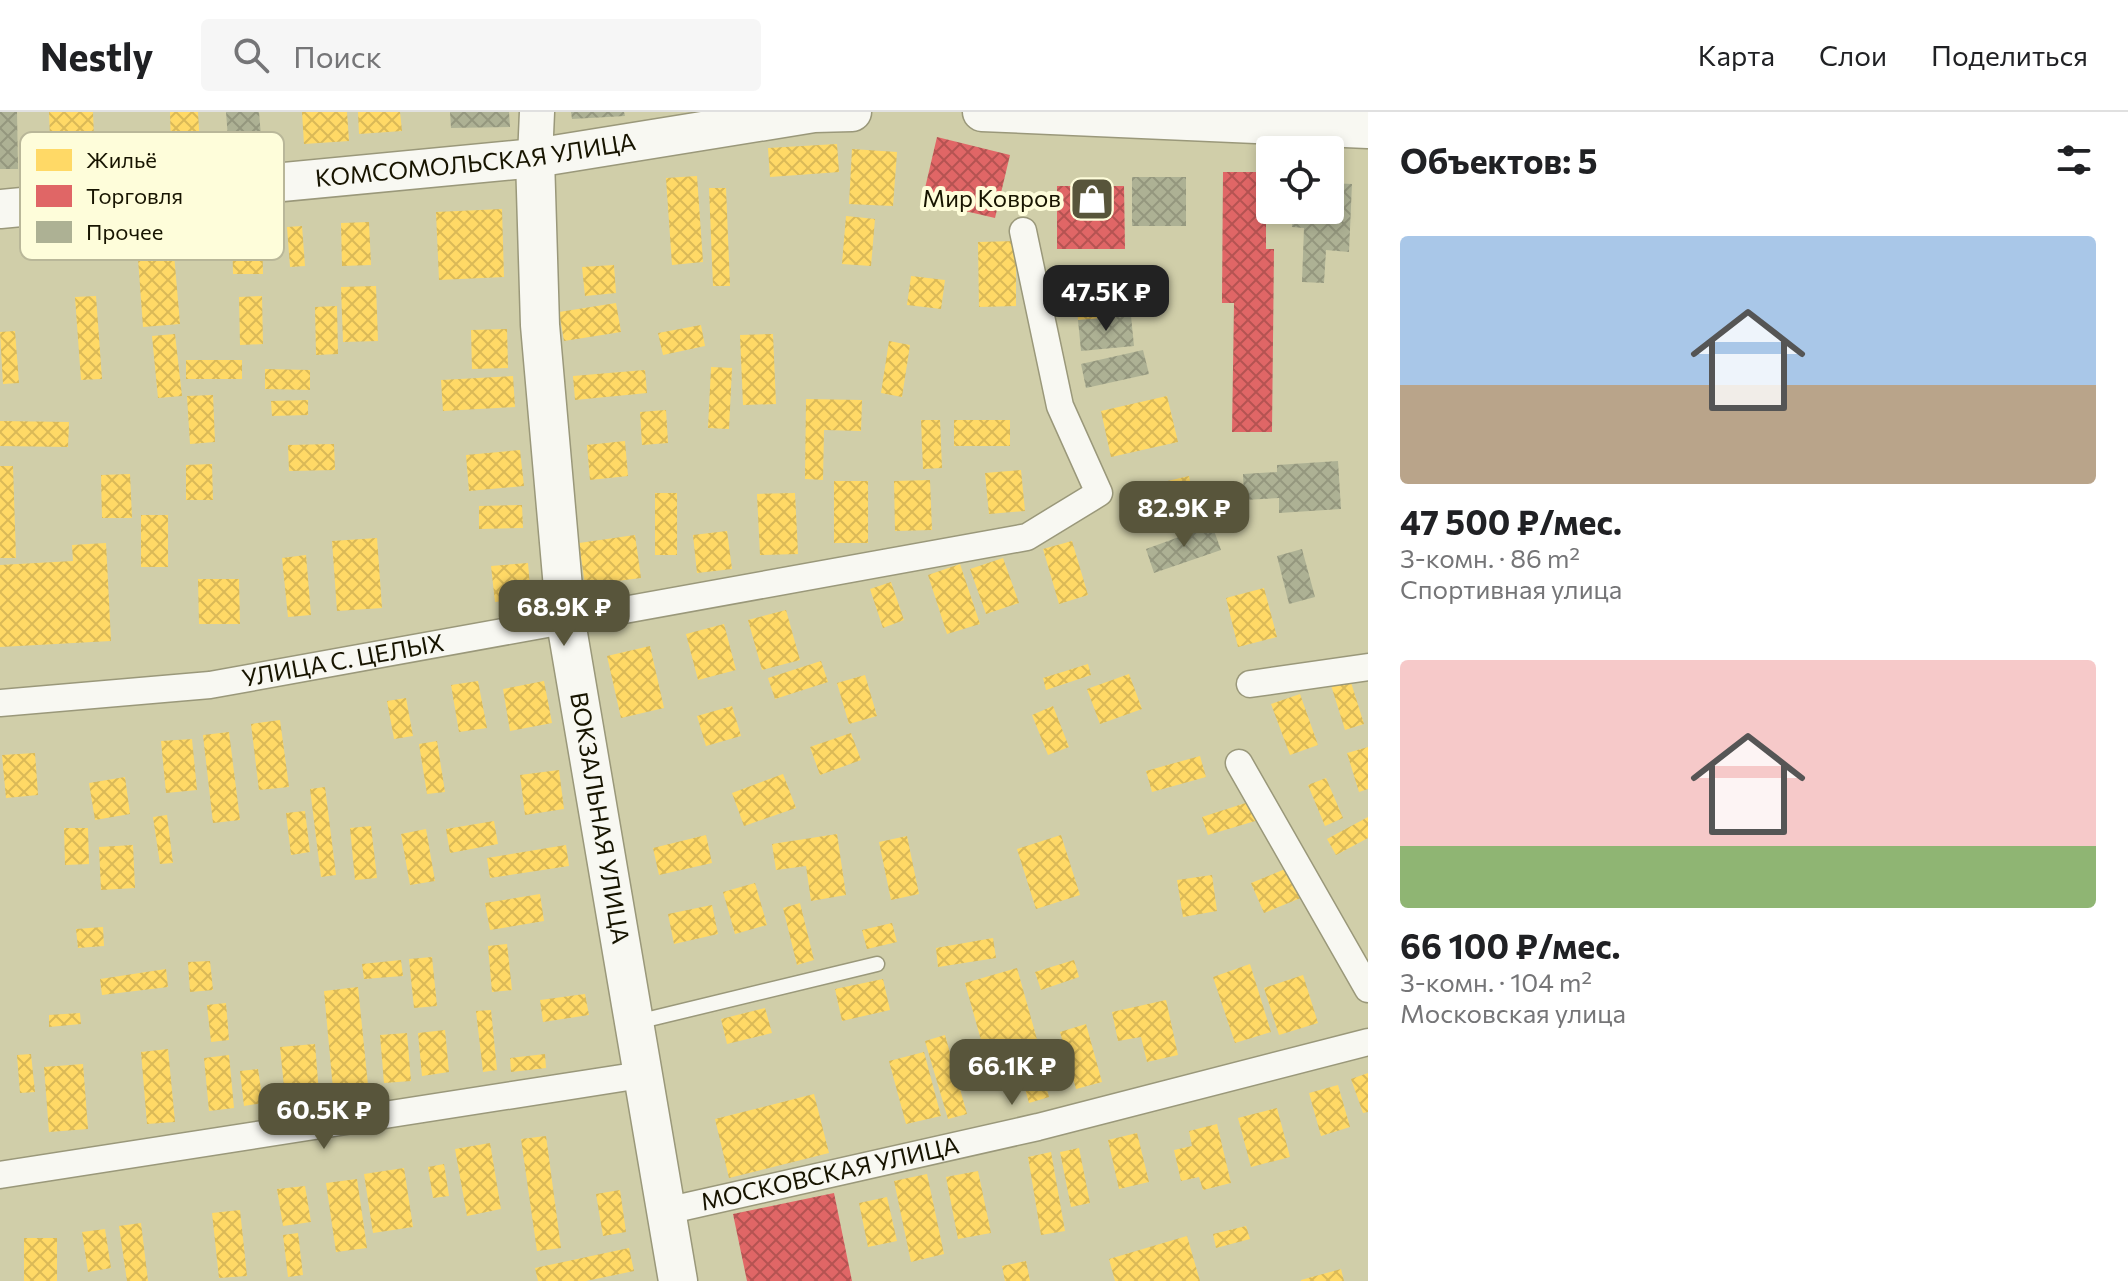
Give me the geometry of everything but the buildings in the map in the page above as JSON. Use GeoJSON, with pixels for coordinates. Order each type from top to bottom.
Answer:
{"type":"FeatureCollection","features":[{"type":"Feature","properties":{"kind":"main road","name":"КОМСОМОЛЬСКАЯ УЛИЦА"},"geometry":{"type":"LineString","coordinates":[[284,182],[535,158],[814,113],[852,112]]}},
{"type":"Feature","properties":{"kind":"main road"},"geometry":{"type":"LineString","coordinates":[[982,112],[1368,129]]}},
{"type":"Feature","properties":{"kind":"main road","name":"ВОКЗАЛЬНАЯ УЛИЦА"},"geometry":{"type":"LineString","coordinates":[[535,158],[540,325],[566,622],[678,1281]]}},
{"type":"Feature","properties":{"kind":"main road","name":"КОМСОМОЛЬСКАЯ УЛИЦА"},"geometry":{"type":"LineString","coordinates":[[0,209],[20,207]]}},
{"type":"Feature","properties":{"kind":"street","name":"ВОКЗАЛЬНАЯ УЛИЦА"},"geometry":{"type":"LineString","coordinates":[[535,158],[537,112]]}},
{"type":"Feature","properties":{"kind":"street","name":"УЛИЦА С. ЦЕЛЫХ"},"geometry":{"type":"LineString","coordinates":[[0,703],[210,685],[1027,537],[1099,493],[1060,406],[1023,231]]}},
{"type":"Feature","properties":{"kind":"street"},"geometry":{"type":"LineString","coordinates":[[1250,684],[1368,667]]}},
{"type":"Feature","properties":{"kind":"street"},"geometry":{"type":"LineString","coordinates":[[1239,763],[1368,989]]}},
{"type":"Feature","properties":{"kind":"street","name":"МОСКОВСКАЯ УЛИЦА"},"geometry":{"type":"LineString","coordinates":[[666,1211],[1038,1127],[1368,1042]]}},
{"type":"Feature","properties":{"kind":"street"},"geometry":{"type":"LineString","coordinates":[[0,1175],[641,1075]]}},
{"type":"Feature","properties":{"kind":"lane"},"geometry":{"type":"LineString","coordinates":[[632,1023],[877,964]]}},
{"type":"Feature","properties":{"kind":"place","name":"Мир Ковров"},"geometry":{"type":"Point","coordinates":[1092,199]}}]}
